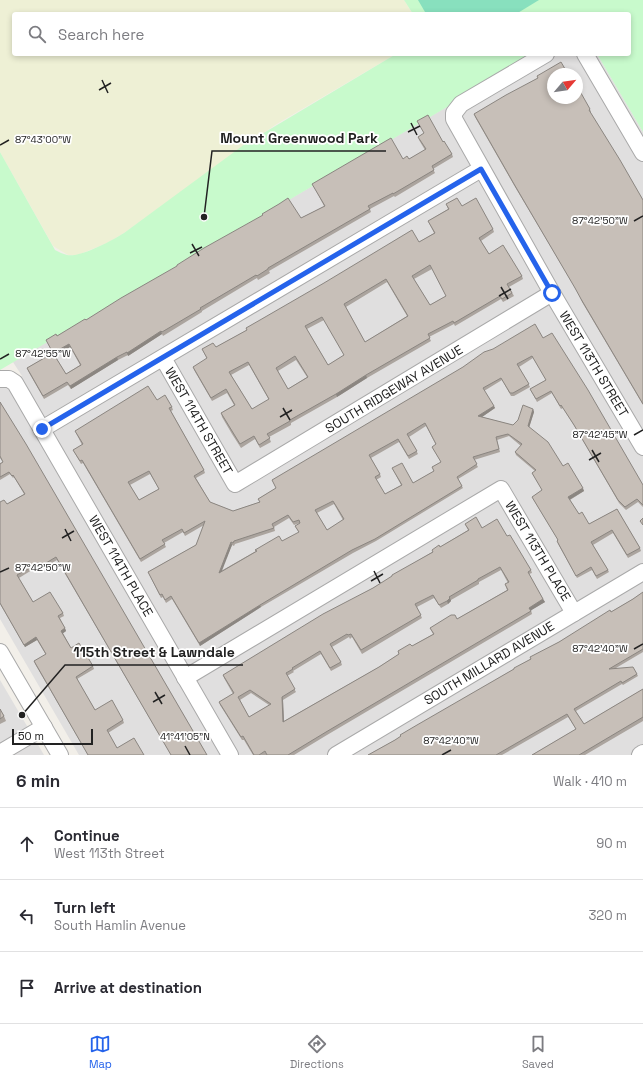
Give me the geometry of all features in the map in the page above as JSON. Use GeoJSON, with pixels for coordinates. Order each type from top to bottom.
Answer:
{"type":"FeatureCollection","features":[{"type":"Feature","properties":{"kind":"street","name":"WEST 113TH STREET"},"geometry":{"type":"LineString","coordinates":[[543,56],[460,104],[454,113],[454,119],[456,126],[552,293],[643,447]]}},
{"type":"Feature","properties":{"kind":"street"},"geometry":{"type":"LineString","coordinates":[[586,56],[643,153]]}},
{"type":"Feature","properties":{"kind":"street"},"geometry":{"type":"LineString","coordinates":[[42,429],[481,169]]}},
{"type":"Feature","properties":{"kind":"street","name":"SOUTH RIDGEWAY AVENUE"},"geometry":{"type":"LineString","coordinates":[[235,484],[552,293]]}},
{"type":"Feature","properties":{"kind":"street","name":"WEST 114TH STREET"},"geometry":{"type":"LineString","coordinates":[[163,358],[235,484]]}},
{"type":"Feature","properties":{"kind":"street","name":"WEST 114TH PLACE"},"geometry":{"type":"LineString","coordinates":[[5,379],[15,383],[230,755]]}},
{"type":"Feature","properties":{"kind":"street","name":"WEST 113TH PLACE"},"geometry":{"type":"LineString","coordinates":[[185,678],[502,489],[574,612]]}},
{"type":"Feature","properties":{"kind":"street","name":"SOUTH MILLARD AVENUE"},"geometry":{"type":"LineString","coordinates":[[336,755],[643,572]]}},
{"type":"Feature","properties":{"kind":"street"},"geometry":{"type":"LineString","coordinates":[[0,652],[60,755]]}},
{"type":"Feature","properties":{"kind":"street"},"geometry":{"type":"LineString","coordinates":[[0,753],[44,727]]}},
{"type":"Feature","properties":{"kind":"shaded area"},"geometry":{"type":"Polygon","coordinates":[[[534,56],[598,56],[643,132],[643,755],[79,755],[0,619],[0,388],[22,376],[13,362],[534,56]]]}},
{"type":"Feature","properties":{"kind":"shaded area"},"geometry":{"type":"Polygon","coordinates":[[[0,680],[44,755],[0,755],[0,680]]]}},
{"type":"Feature","properties":{"kind":"green space"},"geometry":{"type":"Polygon","coordinates":[[[0,0],[404,0],[412,12],[12,12],[12,56],[393,56],[275,125],[124,233],[107,243],[78,255],[68,255],[53,246],[0,152],[0,0]]]}},
{"type":"Feature","properties":{"kind":"green space"},"geometry":{"type":"Polygon","coordinates":[[[404,0],[643,0],[643,132],[598,56],[631,56],[631,12],[412,12],[404,0]]]}},
{"type":"Feature","properties":{"kind":"green space"},"geometry":{"type":"Polygon","coordinates":[[[418,0],[539,0],[519,12],[425,12],[418,0]]]}},
{"type":"Feature","properties":{"kind":"green space"},"geometry":{"type":"Polygon","coordinates":[[[393,56],[534,56],[0,370],[0,152],[55,250],[62,254],[73,255],[96,248],[124,233],[245,144],[393,56]]]}},
{"type":"Feature","properties":{"kind":"building"},"geometry":{"type":"Polygon","coordinates":[[[561,62],[564,68],[551,68],[561,62]]]}},
{"type":"Feature","properties":{"kind":"building"},"geometry":{"type":"Polygon","coordinates":[[[547,70],[547,104],[583,104],[583,97],[590,109],[589,110],[643,200],[643,404],[474,114],[538,78],[537,76],[547,70]]]}},
{"type":"Feature","properties":{"kind":"building"},"geometry":{"type":"Polygon","coordinates":[[[428,115],[443,142],[444,141],[452,154],[432,166],[434,170],[393,194],[368,206],[370,209],[200,308],[201,309],[162,332],[161,331],[127,353],[117,357],[70,386],[67,382],[43,396],[27,368],[53,353],[46,340],[56,334],[57,336],[85,319],[86,320],[177,266],[204,248],[263,215],[262,214],[288,198],[301,218],[325,206],[312,184],[391,138],[403,159],[407,156],[409,159],[426,149],[418,137],[424,133],[417,121],[428,115]],[[69,344],[53,353],[66,374],[81,365],[69,344]]]}},
{"type":"Feature","properties":{"kind":"building"},"geometry":{"type":"Polygon","coordinates":[[[457,198],[462,206],[476,198],[493,229],[479,238],[489,254],[503,245],[522,276],[507,284],[512,293],[502,299],[500,296],[454,323],[453,321],[428,334],[430,338],[267,434],[270,438],[259,445],[254,436],[240,444],[221,413],[235,405],[226,389],[211,398],[193,367],[207,358],[202,349],[213,343],[216,347],[247,330],[246,328],[412,230],[419,242],[435,233],[428,221],[449,209],[446,204],[457,198]],[[430,265],[412,276],[430,305],[446,296],[430,265]],[[386,279],[344,304],[365,342],[408,316],[386,279]],[[322,317],[305,326],[328,365],[344,355],[322,317]],[[295,356],[276,368],[288,389],[308,377],[295,356]],[[248,362],[229,372],[252,409],[269,399],[248,362]]]}},
{"type":"Feature","properties":{"kind":"building"},"geometry":{"type":"Polygon","coordinates":[[[535,324],[543,338],[552,333],[588,390],[643,485],[643,505],[637,499],[625,507],[618,500],[574,425],[551,391],[536,399],[530,389],[546,380],[532,356],[517,364],[529,384],[513,393],[510,393],[501,378],[483,388],[494,406],[478,416],[513,425],[518,420],[523,405],[533,409],[528,426],[548,442],[563,466],[568,463],[583,488],[568,497],[579,514],[582,512],[589,524],[617,509],[640,548],[627,555],[612,530],[591,542],[608,570],[596,576],[591,567],[576,576],[557,541],[558,540],[532,497],[542,490],[532,473],[536,470],[515,452],[522,444],[508,434],[496,437],[499,449],[473,457],[477,464],[457,477],[462,486],[375,539],[352,550],[199,643],[171,596],[165,600],[162,594],[160,595],[148,572],[196,545],[205,521],[184,533],[182,529],[162,540],[165,544],[140,559],[82,460],[80,461],[73,450],[83,444],[75,431],[148,386],[157,400],[165,395],[172,407],[169,408],[204,470],[194,476],[210,502],[233,511],[260,502],[258,499],[276,488],[272,480],[463,367],[484,352],[493,349],[535,324]],[[425,423],[407,434],[417,451],[408,456],[398,439],[369,455],[380,474],[375,477],[385,494],[402,485],[392,468],[402,463],[413,483],[434,471],[432,467],[441,462],[432,447],[436,444],[425,423]],[[149,471],[128,482],[139,500],[159,489],[149,471]],[[333,501],[315,510],[327,530],[344,519],[333,501]],[[288,515],[272,524],[274,528],[234,541],[233,543],[231,542],[219,573],[257,551],[255,550],[279,536],[282,541],[299,532],[295,526],[300,523],[299,520],[293,522],[288,515]]]}},
{"type":"Feature","properties":{"kind":"building"},"geometry":{"type":"Polygon","coordinates":[[[0,402],[207,755],[171,755],[56,557],[41,566],[39,563],[17,575],[33,602],[50,592],[63,613],[58,616],[65,628],[61,631],[71,648],[79,643],[93,666],[76,677],[95,710],[112,700],[123,720],[107,730],[117,748],[134,738],[144,755],[88,755],[34,661],[46,654],[36,637],[24,645],[0,603],[0,502],[4,500],[7,504],[25,494],[13,475],[12,476],[9,472],[0,477],[0,464],[3,462],[0,456],[0,402]]]}},
{"type":"Feature","properties":{"kind":"building"},"geometry":{"type":"Polygon","coordinates":[[[476,517],[482,528],[497,519],[507,536],[510,535],[531,570],[528,572],[543,599],[529,608],[531,611],[288,755],[267,755],[265,751],[259,755],[254,755],[243,736],[241,737],[219,702],[234,693],[223,675],[323,614],[373,588],[392,575],[433,552],[432,550],[439,545],[440,547],[469,530],[465,524],[476,517]],[[500,567],[449,597],[450,598],[447,601],[439,605],[433,595],[415,604],[421,615],[361,650],[351,634],[347,634],[330,644],[341,662],[330,668],[320,651],[292,668],[293,669],[286,673],[295,689],[282,697],[283,722],[379,667],[399,654],[398,651],[410,644],[412,646],[434,634],[430,628],[451,615],[455,615],[457,619],[508,590],[505,584],[509,582],[500,567]],[[250,690],[238,697],[249,717],[271,704],[250,690]]]}},
{"type":"Feature","properties":{"kind":"building"},"geometry":{"type":"Polygon","coordinates":[[[643,518],[643,525],[640,521],[643,518]]]}},
{"type":"Feature","properties":{"kind":"building"},"geometry":{"type":"Polygon","coordinates":[[[643,592],[643,649],[609,669],[633,667],[637,674],[622,683],[621,681],[574,709],[584,724],[643,689],[643,717],[579,755],[532,755],[576,729],[567,714],[496,755],[368,755],[531,659],[530,657],[559,642],[610,610],[611,612],[643,592]]]}},
{"type":"Feature","properties":{"kind":"building"},"geometry":{"type":"Polygon","coordinates":[[[0,709],[4,716],[0,719],[0,709]]]}},
{"type":"Feature","properties":{"kind":"place","name":"Mount Greenwood Park"},"geometry":{"type":"Point","coordinates":[204,217]}},
{"type":"Feature","properties":{"kind":"place","name":"115th Street & Lawndale"},"geometry":{"type":"Point","coordinates":[22,715]}},
{"type":"Feature","properties":{"kind":"route"},"geometry":{"type":"LineString","coordinates":[[42,429],[481,169],[552,293]]}}]}
